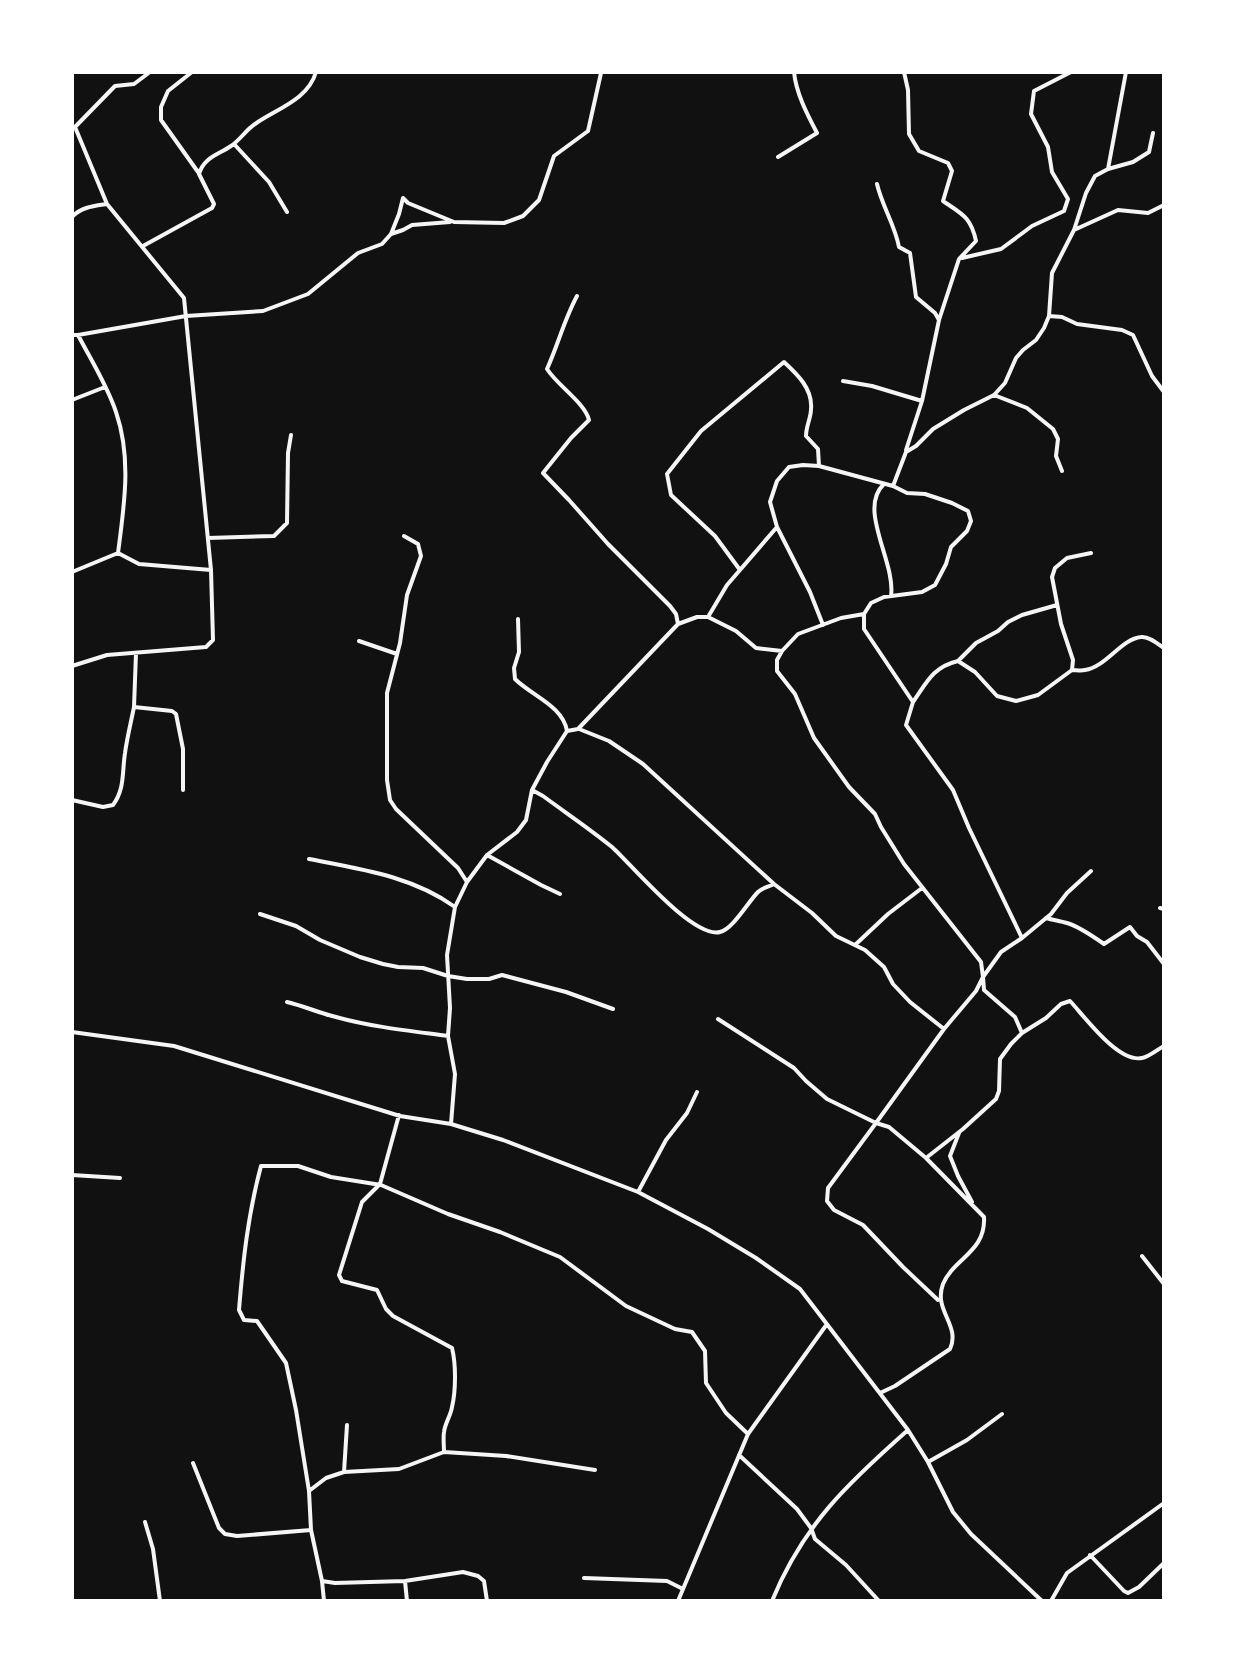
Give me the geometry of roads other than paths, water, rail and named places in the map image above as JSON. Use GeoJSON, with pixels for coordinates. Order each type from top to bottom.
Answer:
{"type":"FeatureCollection","features":[{"type":"Feature","properties":{"kind":"street"},"geometry":{"type":"LineString","coordinates":[[72,666],[107,655],[206,647],[213,640],[211,570],[184,298],[107,204],[75,127],[115,86],[134,84],[150,72]]}},
{"type":"Feature","properties":{"kind":"street"},"geometry":{"type":"LineString","coordinates":[[143,246],[212,208],[214,204],[199,174],[161,120],[161,107],[168,91],[192,72]]}},
{"type":"Feature","properties":{"kind":"street"},"geometry":{"type":"LineString","coordinates":[[199,174],[201,165],[210,158],[311,87],[316,72]]}},
{"type":"Feature","properties":{"kind":"street"},"geometry":{"type":"LineString","coordinates":[[778,157],[817,133],[806,112],[794,72]]}},
{"type":"Feature","properties":{"kind":"street"},"geometry":{"type":"LineString","coordinates":[[893,486],[922,401],[939,320],[959,259],[976,241],[973,225],[943,201],[952,171],[948,163],[919,151],[909,134],[908,90],[904,72]]}},
{"type":"Feature","properties":{"kind":"street"},"geometry":{"type":"LineString","coordinates":[[959,259],[1001,249],[1032,226],[1064,211],[1068,199],[1052,172],[1048,147],[1031,114],[1034,91],[1071,72]]}},
{"type":"Feature","properties":{"kind":"street"},"geometry":{"type":"LineString","coordinates":[[1108,169],[1126,72]]}},
{"type":"Feature","properties":{"kind":"street"},"geometry":{"type":"LineString","coordinates":[[391,234],[412,225],[504,223],[523,216],[539,200],[554,156],[588,131],[601,73]]}},
{"type":"Feature","properties":{"kind":"street"},"geometry":{"type":"LineString","coordinates":[[906,452],[933,429],[994,395],[1005,383],[1016,358],[1044,328],[1049,316],[1052,273],[1074,230],[1095,176],[1133,162],[1149,152],[1153,133]]}},
{"type":"Feature","properties":{"kind":"street"},"geometry":{"type":"LineString","coordinates":[[234,144],[269,182],[287,212]]}},
{"type":"Feature","properties":{"kind":"street"},"geometry":{"type":"LineString","coordinates":[[877,184],[899,247],[910,253],[916,297],[939,320]]}},
{"type":"Feature","properties":{"kind":"street"},"geometry":{"type":"LineString","coordinates":[[118,553],[126,493],[124,447],[116,413],[105,387],[75,335],[186,316],[263,311],[308,294],[358,253],[382,244],[391,234],[403,198],[454,222]]}},
{"type":"Feature","properties":{"kind":"street"},"geometry":{"type":"LineString","coordinates":[[72,217],[90,207],[107,204]]}},
{"type":"Feature","properties":{"kind":"street"},"geometry":{"type":"LineString","coordinates":[[1074,230],[1118,210],[1148,213],[1164,205]]}},
{"type":"Feature","properties":{"kind":"street"},"geometry":{"type":"LineString","coordinates":[[577,296],[565,317],[547,369],[587,412],[589,420],[543,473],[670,606],[678,624]]}},
{"type":"Feature","properties":{"kind":"street"},"geometry":{"type":"LineString","coordinates":[[1049,316],[1062,317],[1077,324],[1122,330],[1133,335],[1152,376],[1164,392]]}},
{"type":"Feature","properties":{"kind":"street"},"geometry":{"type":"LineString","coordinates":[[740,570],[715,536],[671,495],[667,474],[701,431],[784,362],[801,377],[807,390],[812,408],[806,436],[818,449],[819,466]]}},
{"type":"Feature","properties":{"kind":"street"},"geometry":{"type":"LineString","coordinates":[[843,381],[922,401]]}},
{"type":"Feature","properties":{"kind":"street"},"geometry":{"type":"LineString","coordinates":[[72,400],[105,387]]}},
{"type":"Feature","properties":{"kind":"street"},"geometry":{"type":"LineString","coordinates":[[994,395],[1027,408],[1053,429],[1058,439],[1056,456],[1062,471]]}},
{"type":"Feature","properties":{"kind":"street"},"geometry":{"type":"LineString","coordinates":[[208,538],[274,536],[287,523],[291,435]]}},
{"type":"Feature","properties":{"kind":"street"},"geometry":{"type":"LineString","coordinates":[[823,625],[777,527],[770,502],[777,481],[789,467],[819,466],[893,486],[907,493],[925,494],[968,511],[971,521],[967,531],[951,547],[935,585],[922,592],[891,596],[871,603],[864,614],[864,629],[913,702]]}},
{"type":"Feature","properties":{"kind":"street"},"geometry":{"type":"LineString","coordinates":[[885,484],[874,497],[873,508],[891,575],[891,596]]}},
{"type":"Feature","properties":{"kind":"street"},"geometry":{"type":"LineString","coordinates":[[708,617],[727,585],[777,527]]}},
{"type":"Feature","properties":{"kind":"street"},"geometry":{"type":"LineString","coordinates":[[404,536],[418,544],[421,556],[407,595],[387,693],[387,780],[390,800],[458,868],[467,882]]}},
{"type":"Feature","properties":{"kind":"street"},"geometry":{"type":"LineString","coordinates":[[118,553],[139,564],[211,570]]}},
{"type":"Feature","properties":{"kind":"street"},"geometry":{"type":"LineString","coordinates":[[72,572],[118,553]]}},
{"type":"Feature","properties":{"kind":"street"},"geometry":{"type":"LineString","coordinates":[[1072,670],[1073,660],[1061,624],[1052,577],[1055,568],[1067,558],[1091,553]]}},
{"type":"Feature","properties":{"kind":"street"},"geometry":{"type":"LineString","coordinates":[[1022,938],[953,790],[906,725],[913,702],[930,677],[945,664],[958,661],[976,643],[1008,622],[1057,605]]}},
{"type":"Feature","properties":{"kind":"street"},"geometry":{"type":"LineString","coordinates":[[864,614],[841,618],[798,634],[782,651],[777,660],[777,671],[795,694],[814,738],[849,787],[875,814],[896,852],[981,962],[984,990],[1015,1017],[1022,1033]]}},
{"type":"Feature","properties":{"kind":"street"},"geometry":{"type":"LineString","coordinates":[[578,729],[678,624],[697,617],[708,617],[736,631],[756,648],[782,651]]}},
{"type":"Feature","properties":{"kind":"street"},"geometry":{"type":"LineString","coordinates":[[451,1124],[455,1074],[448,1036],[447,955],[455,907],[467,882],[487,855],[517,832],[526,820],[532,790],[567,731],[566,723],[558,712],[515,679],[514,668],[519,652],[518,619]]}},
{"type":"Feature","properties":{"kind":"street"},"geometry":{"type":"LineString","coordinates":[[958,661],[975,672],[997,696],[1016,701],[1038,695],[1072,670],[1087,670],[1105,661],[1127,643],[1141,637],[1164,648]]}},
{"type":"Feature","properties":{"kind":"street"},"geometry":{"type":"LineString","coordinates":[[359,641],[397,654]]}},
{"type":"Feature","properties":{"kind":"street"},"geometry":{"type":"LineString","coordinates":[[72,800],[103,807],[113,805],[119,797],[134,707],[136,653]]}},
{"type":"Feature","properties":{"kind":"street"},"geometry":{"type":"LineString","coordinates":[[134,707],[176,714],[183,749],[183,790]]}},
{"type":"Feature","properties":{"kind":"street"},"geometry":{"type":"LineString","coordinates":[[567,731],[578,729],[609,741],[643,764],[774,884],[836,936],[865,950],[884,967],[893,984],[910,1002],[944,1029]]}},
{"type":"Feature","properties":{"kind":"street"},"geometry":{"type":"LineString","coordinates":[[532,790],[611,847],[673,910],[711,932],[721,932],[729,926],[760,890],[774,884]]}},
{"type":"Feature","properties":{"kind":"street"},"geometry":{"type":"LineString","coordinates":[[487,855],[560,894]]}},
{"type":"Feature","properties":{"kind":"street"},"geometry":{"type":"LineString","coordinates":[[309,859],[404,880],[455,907]]}},
{"type":"Feature","properties":{"kind":"street"},"geometry":{"type":"LineString","coordinates":[[880,1393],[950,1349],[953,1341],[949,1322],[939,1301],[863,1225],[834,1210],[827,1201],[828,1188],[944,1029],[976,991],[1001,952],[1046,918],[1091,871]]}},
{"type":"Feature","properties":{"kind":"street"},"geometry":{"type":"LineString","coordinates":[[855,945],[922,888]]}},
{"type":"Feature","properties":{"kind":"street"},"geometry":{"type":"LineString","coordinates":[[260,914],[296,926],[360,957],[398,967],[423,968],[448,976],[489,979],[502,975],[566,992],[613,1009]]}},
{"type":"Feature","properties":{"kind":"street"},"geometry":{"type":"LineString","coordinates":[[1046,918],[1073,924],[1104,944],[1130,927],[1164,964]]}},
{"type":"Feature","properties":{"kind":"street"},"geometry":{"type":"LineString","coordinates":[[926,1158],[996,1099],[1000,1059],[1022,1033],[1061,1004],[1070,1001],[1114,1048],[1126,1056],[1142,1058],[1164,1046]]}},
{"type":"Feature","properties":{"kind":"street"},"geometry":{"type":"LineString","coordinates":[[287,1002],[360,1023],[448,1036]]}},
{"type":"Feature","properties":{"kind":"street"},"geometry":{"type":"LineString","coordinates":[[718,1019],[794,1068],[827,1099],[889,1127],[926,1158],[984,1217],[985,1229],[979,1242],[944,1282],[939,1301]]}},
{"type":"Feature","properties":{"kind":"street"},"geometry":{"type":"LineString","coordinates":[[72,1032],[174,1046],[399,1115],[451,1124],[503,1140],[638,1192],[708,1229],[800,1289],[908,1430],[953,1512],[971,1534],[1042,1601]]}},
{"type":"Feature","properties":{"kind":"street"},"geometry":{"type":"LineString","coordinates":[[638,1192],[697,1092]]}},
{"type":"Feature","properties":{"kind":"street"},"geometry":{"type":"LineString","coordinates":[[399,1115],[379,1184],[362,1202],[339,1275],[342,1281],[377,1290],[393,1316],[452,1348],[455,1385],[452,1409],[444,1431],[444,1452]]}},
{"type":"Feature","properties":{"kind":"street"},"geometry":{"type":"LineString","coordinates":[[959,1132],[950,1156],[975,1207]]}},
{"type":"Feature","properties":{"kind":"street"},"geometry":{"type":"LineString","coordinates":[[324,1601],[311,1530],[309,1491],[286,1363],[257,1321],[244,1320],[239,1310],[246,1235],[261,1166],[298,1166],[331,1177],[379,1184],[560,1257],[626,1306],[675,1329],[692,1332],[705,1351],[706,1383],[726,1413],[748,1434]]}},
{"type":"Feature","properties":{"kind":"street"},"geometry":{"type":"LineString","coordinates":[[72,1175],[120,1178]]}},
{"type":"Feature","properties":{"kind":"street"},"geometry":{"type":"LineString","coordinates":[[1142,1256],[1164,1284]]}},
{"type":"Feature","properties":{"kind":"street"},"geometry":{"type":"LineString","coordinates":[[678,1601],[748,1434],[827,1324]]}},
{"type":"Feature","properties":{"kind":"street"},"geometry":{"type":"LineString","coordinates":[[928,1462],[967,1440],[1002,1414]]}},
{"type":"Feature","properties":{"kind":"street"},"geometry":{"type":"LineString","coordinates":[[344,1472],[347,1425]]}},
{"type":"Feature","properties":{"kind":"street"},"geometry":{"type":"LineString","coordinates":[[772,1601],[782,1577],[825,1510],[908,1430]]}},
{"type":"Feature","properties":{"kind":"street"},"geometry":{"type":"LineString","coordinates":[[309,1491],[326,1478],[344,1472],[399,1469],[444,1452],[506,1456],[595,1470]]}},
{"type":"Feature","properties":{"kind":"street"},"geometry":{"type":"LineString","coordinates":[[739,1455],[797,1509],[815,1539],[846,1565],[879,1601]]}},
{"type":"Feature","properties":{"kind":"street"},"geometry":{"type":"LineString","coordinates":[[193,1463],[219,1528],[225,1534],[237,1536],[311,1530]]}},
{"type":"Feature","properties":{"kind":"street"},"geometry":{"type":"LineString","coordinates":[[1051,1601],[1067,1573],[1164,1503]]}},
{"type":"Feature","properties":{"kind":"street"},"geometry":{"type":"LineString","coordinates":[[145,1522],[153,1549],[160,1601]]}},
{"type":"Feature","properties":{"kind":"street"},"geometry":{"type":"LineString","coordinates":[[1090,1555],[1128,1593],[1133,1592],[1164,1563]]}},
{"type":"Feature","properties":{"kind":"street"},"geometry":{"type":"LineString","coordinates":[[322,1581],[405,1581],[463,1572],[484,1581],[487,1601]]}},
{"type":"Feature","properties":{"kind":"street"},"geometry":{"type":"LineString","coordinates":[[584,1578],[667,1581],[683,1589]]}},
{"type":"Feature","properties":{"kind":"street"},"geometry":{"type":"LineString","coordinates":[[405,1581],[407,1601]]}}]}
